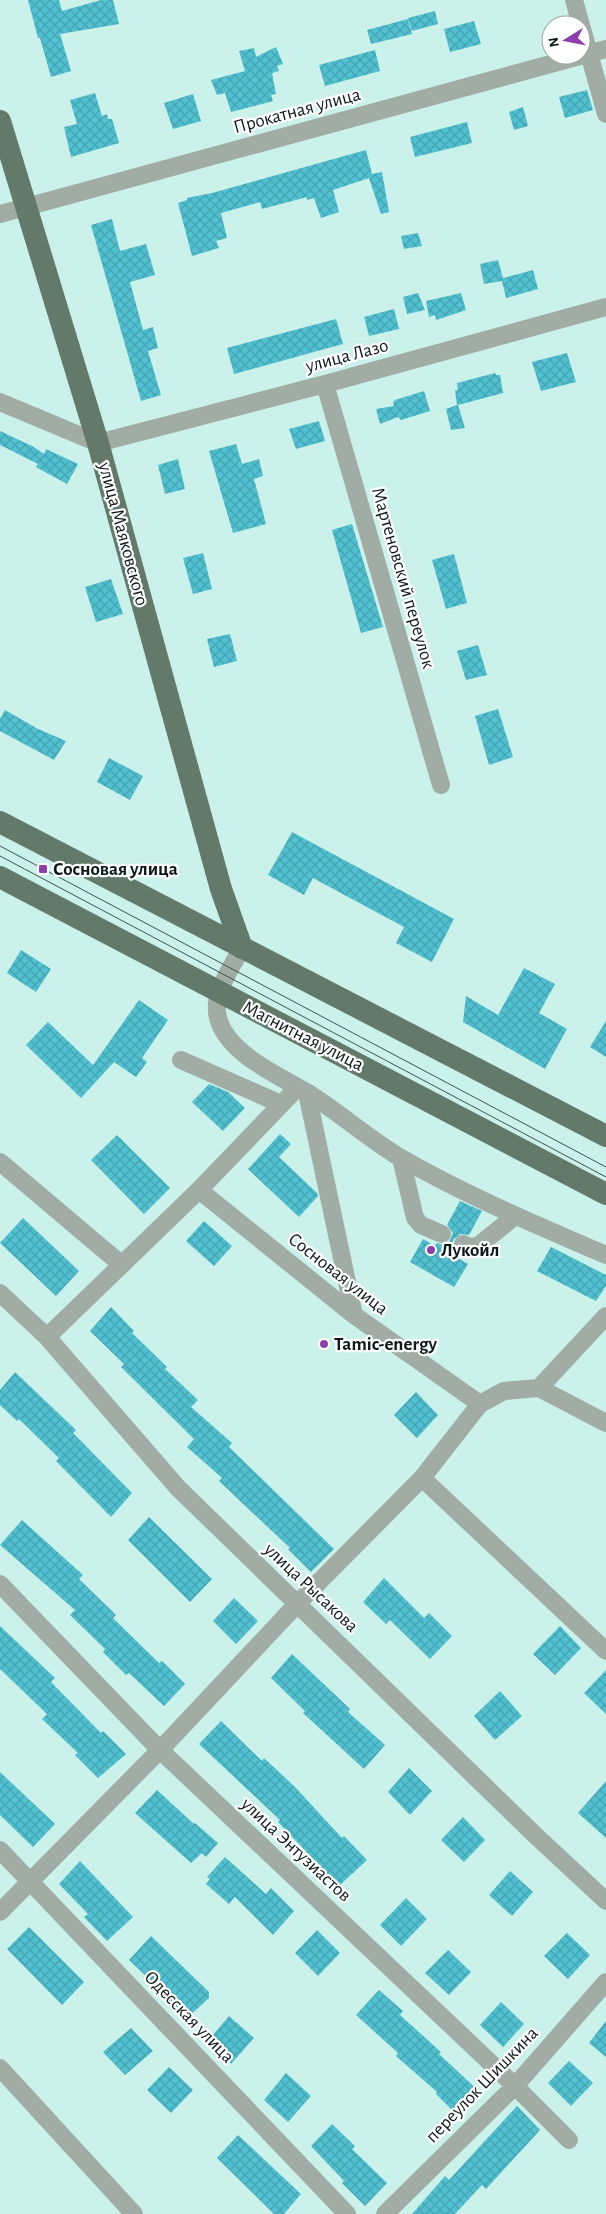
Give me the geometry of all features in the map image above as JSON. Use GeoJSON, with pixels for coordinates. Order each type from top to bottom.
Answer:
{"type":"FeatureCollection","features":[{"type":"Feature","properties":{"kind":"main road","name":"улица Маяковского"},"geometry":{"type":"LineString","coordinates":[[0,121],[98,443],[221,889],[242,948]]}},
{"type":"Feature","properties":{"kind":"main road"},"geometry":{"type":"LineString","coordinates":[[0,822],[606,1136]]}},
{"type":"Feature","properties":{"kind":"main road","name":"Магнитная улица"},"geometry":{"type":"LineString","coordinates":[[0,877],[606,1194]]}},
{"type":"Feature","properties":{"kind":"street"},"geometry":{"type":"LineString","coordinates":[[574,0],[578,15]]}},
{"type":"Feature","properties":{"kind":"street"},"geometry":{"type":"LineString","coordinates":[[591,40],[598,51],[606,114]]}},
{"type":"Feature","properties":{"kind":"street","name":"Прокатная улица"},"geometry":{"type":"LineString","coordinates":[[0,214],[598,51]]}},
{"type":"Feature","properties":{"kind":"street","name":"улица Лазо"},"geometry":{"type":"LineString","coordinates":[[98,443],[325,384],[606,307]]}},
{"type":"Feature","properties":{"kind":"street","name":"Мартеновский переулок"},"geometry":{"type":"LineString","coordinates":[[325,384],[441,784]]}},
{"type":"Feature","properties":{"kind":"street"},"geometry":{"type":"LineString","coordinates":[[0,402],[98,443]]}},
{"type":"Feature","properties":{"kind":"street"},"geometry":{"type":"LineString","coordinates":[[242,948],[219,993],[216,1008],[223,1032],[234,1046],[401,1158],[515,1216],[606,1255]]}},
{"type":"Feature","properties":{"kind":"street"},"geometry":{"type":"LineString","coordinates":[[181,1060],[281,1104]]}},
{"type":"Feature","properties":{"kind":"street"},"geometry":{"type":"LineString","coordinates":[[47,1337],[199,1190],[281,1104],[302,1090]]}},
{"type":"Feature","properties":{"kind":"street"},"geometry":{"type":"LineString","coordinates":[[302,1090],[354,1315]]}},
{"type":"Feature","properties":{"kind":"street"},"geometry":{"type":"LineString","coordinates":[[401,1158],[415,1218],[422,1225],[442,1234]]}},
{"type":"Feature","properties":{"kind":"street"},"geometry":{"type":"LineString","coordinates":[[0,1162],[122,1264]]}},
{"type":"Feature","properties":{"kind":"street","name":"Сосновая улица"},"geometry":{"type":"LineString","coordinates":[[199,1190],[354,1315],[480,1404]]}},
{"type":"Feature","properties":{"kind":"street"},"geometry":{"type":"LineString","coordinates":[[463,1244],[470,1247],[478,1246],[515,1216]]}},
{"type":"Feature","properties":{"kind":"street","name":"улица Рысакова"},"geometry":{"type":"LineString","coordinates":[[0,1293],[47,1337],[178,1488],[534,1835],[606,1901]]}},
{"type":"Feature","properties":{"kind":"street"},"geometry":{"type":"LineString","coordinates":[[540,1388],[606,1316]]}},
{"type":"Feature","properties":{"kind":"street"},"geometry":{"type":"LineString","coordinates":[[0,1912],[160,1750],[298,1603],[422,1478],[480,1404],[504,1391],[540,1388],[606,1423]]}},
{"type":"Feature","properties":{"kind":"street"},"geometry":{"type":"LineString","coordinates":[[422,1478],[606,1651]]}},
{"type":"Feature","properties":{"kind":"street","name":"улица Энтузиастов"},"geometry":{"type":"LineString","coordinates":[[0,1584],[160,1750],[515,2086],[569,2140]]}},
{"type":"Feature","properties":{"kind":"street","name":"Одесская улица"},"geometry":{"type":"LineString","coordinates":[[0,1850],[347,2214]]}},
{"type":"Feature","properties":{"kind":"street","name":"переулок Шишкина"},"geometry":{"type":"LineString","coordinates":[[385,2214],[515,2086],[606,1982]]}},
{"type":"Feature","properties":{"kind":"street"},"geometry":{"type":"LineString","coordinates":[[0,2068],[134,2214]]}},
{"type":"Feature","properties":{"kind":"building"},"geometry":{"type":"Polygon","coordinates":[[[28,0],[59,0],[62,11],[101,0],[113,0],[119,24],[60,34],[71,71],[51,77],[28,0]]]}},
{"type":"Feature","properties":{"kind":"building"},"geometry":{"type":"Polygon","coordinates":[[[435,11],[438,24],[412,31],[408,18],[435,11]]]}},
{"type":"Feature","properties":{"kind":"building"},"geometry":{"type":"Polygon","coordinates":[[[408,19],[412,34],[371,44],[367,30],[408,19]]]}},
{"type":"Feature","properties":{"kind":"building"},"geometry":{"type":"Polygon","coordinates":[[[474,21],[481,44],[450,52],[444,29],[474,21]]]}},
{"type":"Feature","properties":{"kind":"building"},"geometry":{"type":"Polygon","coordinates":[[[276,47],[283,64],[277,66],[279,71],[272,73],[276,94],[271,95],[273,101],[231,112],[225,93],[217,95],[211,80],[245,71],[239,51],[254,48],[256,57],[276,47]]]}},
{"type":"Feature","properties":{"kind":"building"},"geometry":{"type":"Polygon","coordinates":[[[375,50],[380,71],[325,86],[319,65],[375,50]]]}},
{"type":"Feature","properties":{"kind":"building"},"geometry":{"type":"Polygon","coordinates":[[[587,90],[593,110],[565,118],[559,97],[587,90]]]}},
{"type":"Feature","properties":{"kind":"building"},"geometry":{"type":"Polygon","coordinates":[[[95,93],[102,116],[107,114],[108,119],[112,119],[119,143],[71,157],[64,127],[77,124],[70,100],[95,93]]]}},
{"type":"Feature","properties":{"kind":"building"},"geometry":{"type":"Polygon","coordinates":[[[193,94],[201,121],[173,129],[164,103],[193,94]]]}},
{"type":"Feature","properties":{"kind":"building"},"geometry":{"type":"Polygon","coordinates":[[[523,107],[528,126],[514,130],[509,112],[523,107]]]}},
{"type":"Feature","properties":{"kind":"building"},"geometry":{"type":"Polygon","coordinates":[[[467,122],[472,143],[415,157],[410,137],[467,122]]]}},
{"type":"Feature","properties":{"kind":"building"},"geometry":{"type":"Polygon","coordinates":[[[366,150],[372,174],[382,172],[389,212],[381,214],[369,178],[333,190],[339,212],[321,218],[314,198],[307,200],[307,197],[262,209],[260,202],[221,213],[227,238],[216,241],[219,248],[192,256],[178,203],[187,200],[187,198],[212,193],[366,150]]]}},
{"type":"Feature","properties":{"kind":"building"},"geometry":{"type":"Polygon","coordinates":[[[112,219],[120,251],[146,244],[155,275],[130,282],[143,330],[153,327],[158,348],[148,351],[161,395],[141,401],[91,225],[112,219]]]}},
{"type":"Feature","properties":{"kind":"building"},"geometry":{"type":"Polygon","coordinates":[[[418,233],[422,246],[404,249],[401,236],[418,233]]]}},
{"type":"Feature","properties":{"kind":"building"},"geometry":{"type":"Polygon","coordinates":[[[498,260],[503,278],[533,270],[538,289],[506,298],[502,281],[484,284],[480,264],[498,260]]]}},
{"type":"Feature","properties":{"kind":"building"},"geometry":{"type":"Polygon","coordinates":[[[418,293],[425,310],[407,314],[403,297],[418,293]]]}},
{"type":"Feature","properties":{"kind":"building"},"geometry":{"type":"Polygon","coordinates":[[[461,293],[466,310],[436,320],[435,315],[429,317],[426,301],[461,293]]]}},
{"type":"Feature","properties":{"kind":"building"},"geometry":{"type":"Polygon","coordinates":[[[394,309],[399,329],[369,336],[364,317],[394,309]]]}},
{"type":"Feature","properties":{"kind":"building"},"geometry":{"type":"Polygon","coordinates":[[[336,319],[343,344],[234,374],[227,348],[336,319]]]}},
{"type":"Feature","properties":{"kind":"building"},"geometry":{"type":"Polygon","coordinates":[[[567,353],[576,382],[541,391],[532,362],[567,353]]]}},
{"type":"Feature","properties":{"kind":"building"},"geometry":{"type":"Polygon","coordinates":[[[495,373],[500,375],[503,393],[458,405],[465,428],[451,430],[446,409],[457,405],[455,390],[458,390],[457,383],[495,373]]]}},
{"type":"Feature","properties":{"kind":"building"},"geometry":{"type":"Polygon","coordinates":[[[424,391],[430,411],[401,420],[398,417],[380,424],[376,409],[394,406],[393,402],[395,400],[424,391]]]}},
{"type":"Feature","properties":{"kind":"building"},"geometry":{"type":"Polygon","coordinates":[[[319,421],[325,441],[296,449],[289,429],[319,421]]]}},
{"type":"Feature","properties":{"kind":"building"},"geometry":{"type":"Polygon","coordinates":[[[0,431],[34,447],[44,454],[46,449],[78,464],[67,484],[36,467],[38,464],[0,445],[0,431]]]}},
{"type":"Feature","properties":{"kind":"building"},"geometry":{"type":"Polygon","coordinates":[[[236,444],[242,464],[259,459],[263,476],[254,479],[266,524],[233,533],[209,451],[236,444]]]}},
{"type":"Feature","properties":{"kind":"building"},"geometry":{"type":"Polygon","coordinates":[[[178,459],[185,489],[165,494],[158,465],[178,459]]]}},
{"type":"Feature","properties":{"kind":"building"},"geometry":{"type":"Polygon","coordinates":[[[352,524],[383,627],[361,633],[332,530],[352,524]]]}},
{"type":"Feature","properties":{"kind":"building"},"geometry":{"type":"Polygon","coordinates":[[[203,553],[212,589],[193,594],[183,558],[203,553]]]}},
{"type":"Feature","properties":{"kind":"building"},"geometry":{"type":"Polygon","coordinates":[[[454,554],[467,603],[446,609],[432,560],[454,554]]]}},
{"type":"Feature","properties":{"kind":"building"},"geometry":{"type":"Polygon","coordinates":[[[111,579],[123,614],[96,622],[85,587],[111,579]]]}},
{"type":"Feature","properties":{"kind":"building"},"geometry":{"type":"Polygon","coordinates":[[[230,634],[237,661],[214,667],[207,639],[230,634]]]}},
{"type":"Feature","properties":{"kind":"building"},"geometry":{"type":"Polygon","coordinates":[[[478,645],[487,675],[466,680],[457,651],[478,645]]]}},
{"type":"Feature","properties":{"kind":"building"},"geometry":{"type":"Polygon","coordinates":[[[498,709],[513,757],[489,765],[475,716],[498,709]]]}},
{"type":"Feature","properties":{"kind":"building"},"geometry":{"type":"Polygon","coordinates":[[[5,710],[38,729],[66,741],[54,760],[0,731],[0,719],[5,710]]]}},
{"type":"Feature","properties":{"kind":"building"},"geometry":{"type":"Polygon","coordinates":[[[109,758],[143,776],[130,800],[97,782],[109,758]]]}},
{"type":"Feature","properties":{"kind":"building"},"geometry":{"type":"Polygon","coordinates":[[[292,832],[454,919],[432,962],[396,943],[404,927],[313,878],[304,895],[268,875],[292,832]]]}},
{"type":"Feature","properties":{"kind":"building"},"geometry":{"type":"Polygon","coordinates":[[[21,950],[51,969],[36,992],[7,973],[21,950]]]}},
{"type":"Feature","properties":{"kind":"building"},"geometry":{"type":"Polygon","coordinates":[[[524,968],[555,984],[539,1013],[567,1029],[545,1069],[463,1022],[466,996],[498,1015],[524,968]]]}},
{"type":"Feature","properties":{"kind":"building"},"geometry":{"type":"Polygon","coordinates":[[[139,1000],[168,1020],[142,1058],[147,1062],[136,1077],[114,1062],[81,1098],[26,1045],[48,1022],[93,1065],[139,1000]]]}},
{"type":"Feature","properties":{"kind":"building"},"geometry":{"type":"Polygon","coordinates":[[[606,1021],[606,1057],[590,1047],[606,1021]]]}},
{"type":"Feature","properties":{"kind":"building"},"geometry":{"type":"Polygon","coordinates":[[[209,1084],[228,1092],[245,1108],[223,1131],[192,1102],[209,1084]]]}},
{"type":"Feature","properties":{"kind":"building"},"geometry":{"type":"Polygon","coordinates":[[[280,1134],[291,1144],[279,1157],[318,1196],[299,1217],[248,1169],[280,1134]]]}},
{"type":"Feature","properties":{"kind":"building"},"geometry":{"type":"Polygon","coordinates":[[[117,1135],[170,1188],[144,1214],[91,1160],[117,1135]]]}},
{"type":"Feature","properties":{"kind":"building"},"geometry":{"type":"Polygon","coordinates":[[[460,1201],[482,1211],[469,1235],[461,1234],[453,1240],[453,1246],[458,1253],[456,1257],[468,1264],[454,1287],[410,1262],[423,1239],[435,1246],[437,1243],[443,1245],[449,1242],[453,1233],[447,1225],[460,1201]]]}},
{"type":"Feature","properties":{"kind":"building"},"geometry":{"type":"Polygon","coordinates":[[[23,1218],[79,1271],[56,1296],[0,1243],[23,1218]]]}},
{"type":"Feature","properties":{"kind":"building"},"geometry":{"type":"Polygon","coordinates":[[[204,1221],[232,1246],[214,1266],[186,1241],[204,1221]]]}},
{"type":"Feature","properties":{"kind":"building"},"geometry":{"type":"Polygon","coordinates":[[[551,1247],[606,1275],[606,1286],[596,1301],[537,1271],[551,1247]]]}},
{"type":"Feature","properties":{"kind":"building"},"geometry":{"type":"Polygon","coordinates":[[[111,1307],[134,1331],[132,1333],[167,1367],[165,1369],[198,1400],[191,1407],[232,1443],[229,1447],[334,1549],[311,1572],[288,1549],[290,1548],[219,1481],[222,1478],[187,1447],[194,1439],[121,1367],[124,1364],[90,1331],[111,1307]]]}},
{"type":"Feature","properties":{"kind":"building"},"geometry":{"type":"Polygon","coordinates":[[[15,1372],[76,1430],[73,1433],[132,1493],[111,1517],[56,1461],[59,1458],[19,1419],[17,1421],[0,1405],[0,1390],[15,1372]]]}},
{"type":"Feature","properties":{"kind":"building"},"geometry":{"type":"Polygon","coordinates":[[[416,1392],[438,1415],[417,1438],[394,1415],[416,1392]]]}},
{"type":"Feature","properties":{"kind":"building"},"geometry":{"type":"Polygon","coordinates":[[[149,1517],[212,1579],[190,1602],[128,1540],[149,1517]]]}},
{"type":"Feature","properties":{"kind":"building"},"geometry":{"type":"Polygon","coordinates":[[[22,1520],[83,1575],[79,1579],[116,1615],[113,1618],[159,1663],[162,1661],[185,1684],[164,1706],[129,1673],[126,1675],[103,1652],[105,1649],[70,1615],[75,1610],[0,1545],[22,1520]]]}},
{"type":"Feature","properties":{"kind":"building"},"geometry":{"type":"Polygon","coordinates":[[[384,1578],[424,1618],[429,1613],[452,1636],[430,1659],[390,1620],[386,1624],[363,1602],[384,1578]]]}},
{"type":"Feature","properties":{"kind":"building"},"geometry":{"type":"Polygon","coordinates":[[[234,1598],[258,1621],[236,1644],[213,1621],[234,1598]]]}},
{"type":"Feature","properties":{"kind":"building"},"geometry":{"type":"Polygon","coordinates":[[[0,1626],[55,1678],[51,1682],[101,1733],[103,1731],[126,1754],[98,1778],[75,1755],[78,1753],[42,1719],[47,1714],[0,1669],[0,1626]]]}},
{"type":"Feature","properties":{"kind":"building"},"geometry":{"type":"Polygon","coordinates":[[[560,1626],[581,1648],[555,1675],[533,1654],[560,1626]]]}},
{"type":"Feature","properties":{"kind":"building"},"geometry":{"type":"Polygon","coordinates":[[[292,1654],[350,1709],[348,1712],[385,1745],[364,1769],[303,1713],[305,1711],[271,1678],[292,1654]]]}},
{"type":"Feature","properties":{"kind":"building"},"geometry":{"type":"Polygon","coordinates":[[[606,1670],[606,1714],[584,1693],[606,1670]]]}},
{"type":"Feature","properties":{"kind":"building"},"geometry":{"type":"Polygon","coordinates":[[[500,1691],[522,1716],[495,1740],[474,1716],[500,1691]]]}},
{"type":"Feature","properties":{"kind":"building"},"geometry":{"type":"Polygon","coordinates":[[[221,1721],[262,1761],[264,1758],[295,1787],[342,1838],[344,1836],[367,1860],[339,1886],[278,1822],[280,1820],[199,1744],[221,1721]]]}},
{"type":"Feature","properties":{"kind":"building"},"geometry":{"type":"Polygon","coordinates":[[[409,1768],[432,1791],[410,1815],[388,1792],[409,1768]]]}},
{"type":"Feature","properties":{"kind":"building"},"geometry":{"type":"Polygon","coordinates":[[[0,1772],[55,1824],[33,1847],[0,1815],[0,1772]]]}},
{"type":"Feature","properties":{"kind":"building"},"geometry":{"type":"Polygon","coordinates":[[[606,1781],[606,1838],[578,1813],[606,1781]]]}},
{"type":"Feature","properties":{"kind":"building"},"geometry":{"type":"Polygon","coordinates":[[[157,1790],[218,1843],[206,1857],[202,1853],[191,1863],[135,1813],[157,1790]]]}},
{"type":"Feature","properties":{"kind":"building"},"geometry":{"type":"Polygon","coordinates":[[[463,1817],[485,1840],[464,1862],[441,1840],[463,1817]]]}},
{"type":"Feature","properties":{"kind":"building"},"geometry":{"type":"Polygon","coordinates":[[[225,1857],[266,1894],[271,1888],[294,1911],[273,1935],[235,1897],[229,1904],[206,1884],[210,1879],[207,1877],[225,1857]]]}},
{"type":"Feature","properties":{"kind":"building"},"geometry":{"type":"Polygon","coordinates":[[[80,1861],[133,1917],[107,1941],[84,1917],[88,1914],[59,1884],[80,1861]]]}},
{"type":"Feature","properties":{"kind":"building"},"geometry":{"type":"Polygon","coordinates":[[[510,1871],[533,1892],[512,1916],[489,1895],[510,1871]]]}},
{"type":"Feature","properties":{"kind":"building"},"geometry":{"type":"Polygon","coordinates":[[[406,1898],[427,1919],[401,1946],[380,1925],[406,1898]]]}},
{"type":"Feature","properties":{"kind":"building"},"geometry":{"type":"Polygon","coordinates":[[[29,1927],[84,1982],[62,2005],[7,1949],[29,1927]]]}},
{"type":"Feature","properties":{"kind":"building"},"geometry":{"type":"Polygon","coordinates":[[[317,1930],[340,1953],[318,1976],[295,1953],[317,1930]]]}},
{"type":"Feature","properties":{"kind":"building"},"geometry":{"type":"Polygon","coordinates":[[[567,1933],[590,1955],[568,1979],[544,1956],[567,1933]]]}},
{"type":"Feature","properties":{"kind":"building"},"geometry":{"type":"Polygon","coordinates":[[[151,1936],[209,1992],[209,1998],[185,2020],[163,1996],[165,1994],[129,1960],[151,1936]]]}},
{"type":"Feature","properties":{"kind":"building"},"geometry":{"type":"Polygon","coordinates":[[[448,1950],[471,1972],[449,1995],[425,1973],[448,1950]]]}},
{"type":"Feature","properties":{"kind":"building"},"geometry":{"type":"Polygon","coordinates":[[[379,1990],[403,2011],[400,2015],[441,2052],[439,2054],[481,2093],[458,2116],[436,2094],[437,2092],[396,2056],[398,2053],[356,2015],[379,1990]]]}},
{"type":"Feature","properties":{"kind":"building"},"geometry":{"type":"Polygon","coordinates":[[[501,2002],[524,2024],[503,2047],[480,2025],[501,2002]]]}},
{"type":"Feature","properties":{"kind":"building"},"geometry":{"type":"Polygon","coordinates":[[[229,2016],[254,2038],[231,2064],[207,2042],[229,2016]]]}},
{"type":"Feature","properties":{"kind":"building"},"geometry":{"type":"Polygon","coordinates":[[[606,2021],[606,2057],[589,2043],[606,2021]]]}},
{"type":"Feature","properties":{"kind":"building"},"geometry":{"type":"Polygon","coordinates":[[[131,2028],[153,2051],[125,2075],[103,2052],[131,2028]]]}},
{"type":"Feature","properties":{"kind":"building"},"geometry":{"type":"Polygon","coordinates":[[[569,2061],[593,2083],[571,2106],[548,2083],[569,2061]]]}},
{"type":"Feature","properties":{"kind":"building"},"geometry":{"type":"Polygon","coordinates":[[[169,2067],[193,2090],[171,2113],[147,2090],[169,2067]]]}},
{"type":"Feature","properties":{"kind":"building"},"geometry":{"type":"Polygon","coordinates":[[[286,2073],[311,2096],[288,2122],[264,2100],[286,2073]]]}},
{"type":"Feature","properties":{"kind":"building"},"geometry":{"type":"Polygon","coordinates":[[[517,2106],[540,2130],[486,2189],[482,2185],[455,2214],[412,2214],[445,2176],[449,2180],[517,2106]]]}},
{"type":"Feature","properties":{"kind":"building"},"geometry":{"type":"Polygon","coordinates":[[[332,2124],[355,2146],[352,2149],[387,2183],[365,2206],[342,2183],[344,2181],[311,2146],[332,2124]]]}},
{"type":"Feature","properties":{"kind":"building"},"geometry":{"type":"Polygon","coordinates":[[[238,2135],[301,2194],[284,2214],[274,2214],[217,2158],[238,2135]]]}},
{"type":"Feature","properties":{"kind":"tram line"},"geometry":{"type":"LineString","coordinates":[[0,846],[606,1167]]}},
{"type":"Feature","properties":{"kind":"tram line"},"geometry":{"type":"LineString","coordinates":[[0,856],[606,1177]]}},
{"type":"Feature","properties":{"kind":"place","name":"Сосновая улица"},"geometry":{"type":"Point","coordinates":[43,869]}},
{"type":"Feature","properties":{"kind":"place","name":"Лукойл"},"geometry":{"type":"Point","coordinates":[431,1250]}},
{"type":"Feature","properties":{"kind":"place","name":"Tamic-energy"},"geometry":{"type":"Point","coordinates":[324,1344]}}]}
